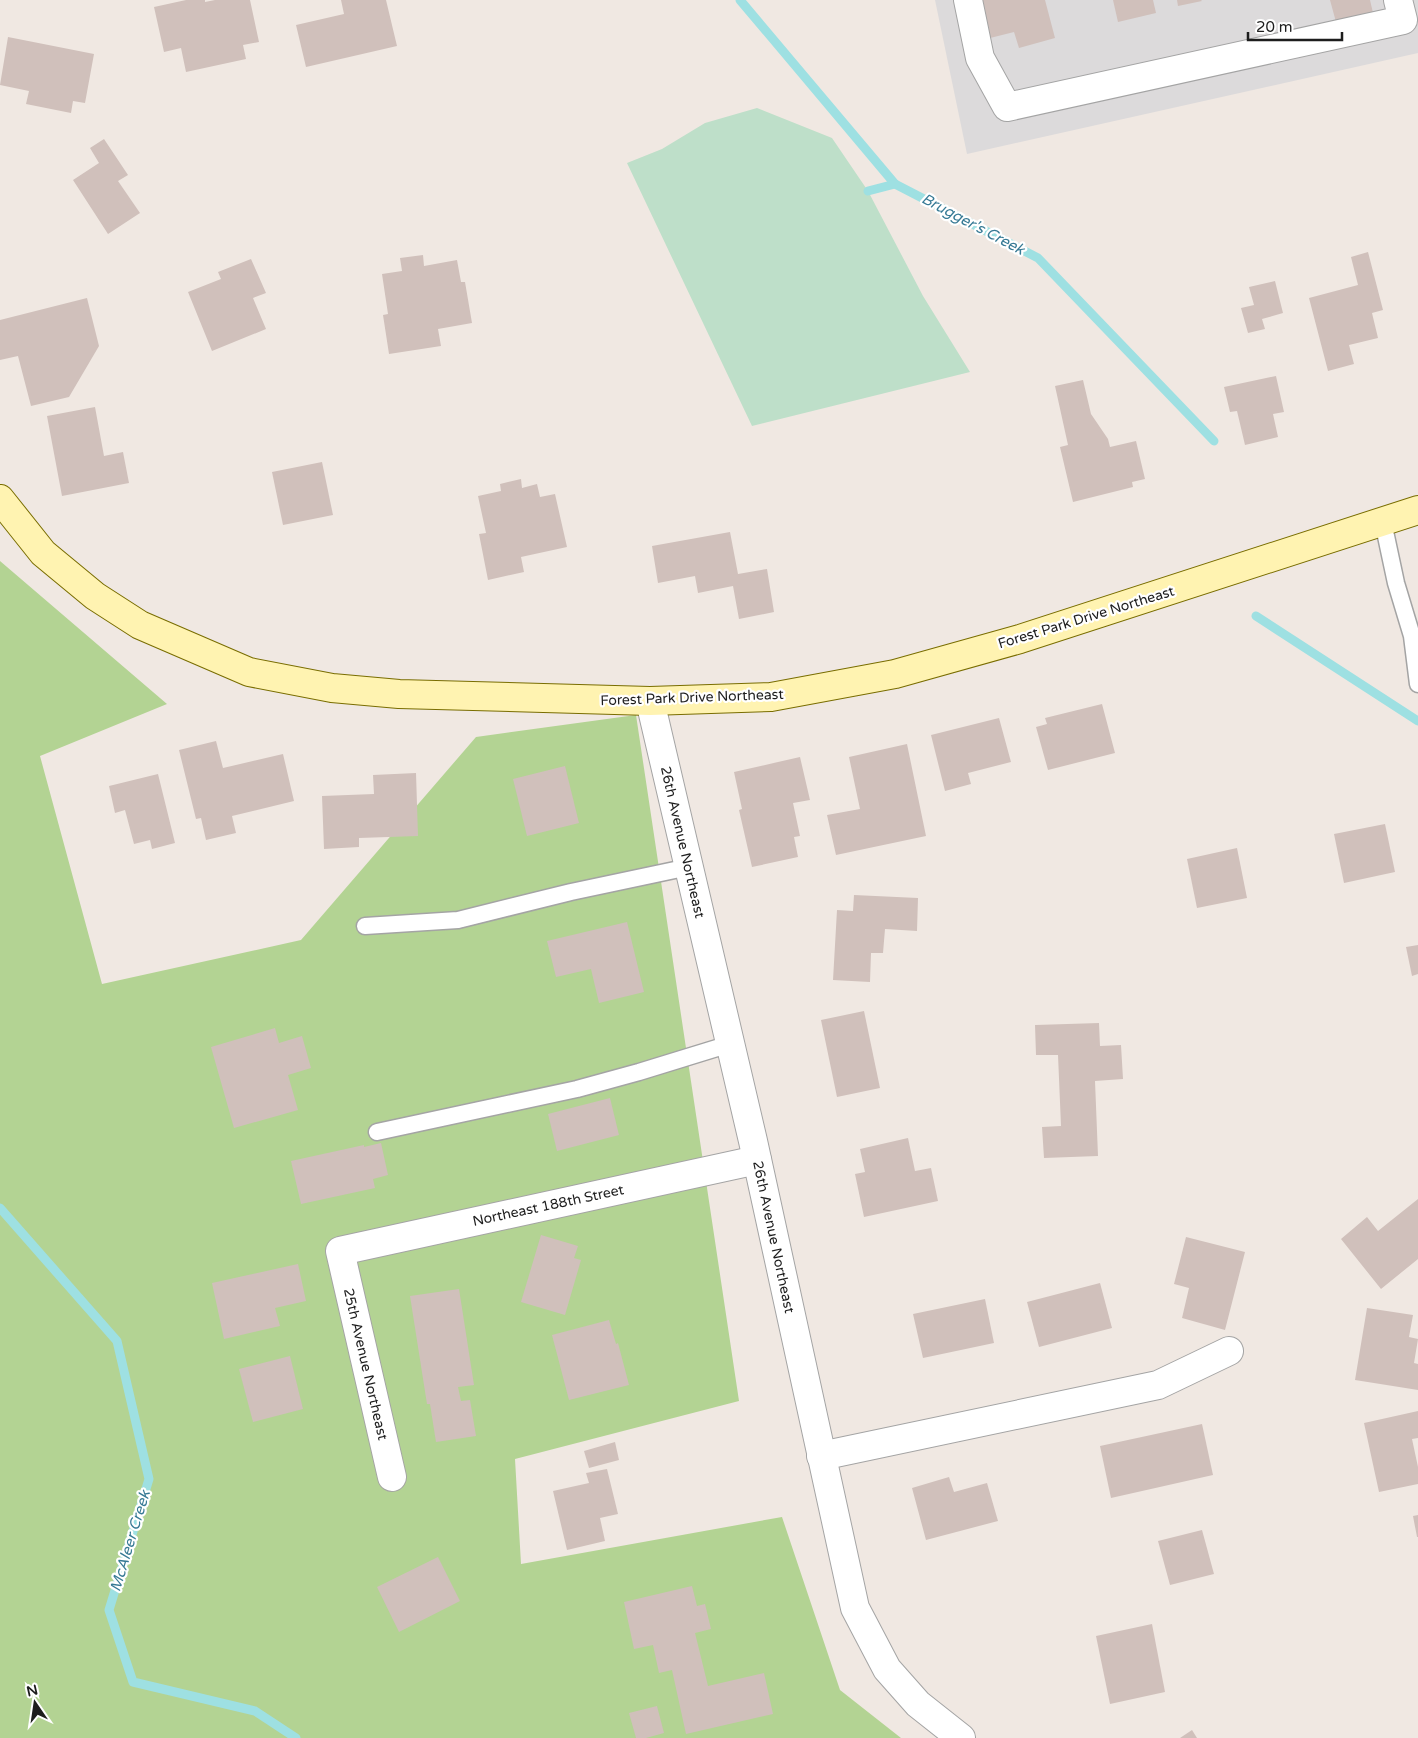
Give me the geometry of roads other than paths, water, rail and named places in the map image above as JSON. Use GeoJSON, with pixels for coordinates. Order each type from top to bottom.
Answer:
{"type":"FeatureCollection","features":[{"type":"Feature","properties":{"kind":"street"},"geometry":{"type":"LineString","coordinates":[[968,0],[980,58],[1007,107],[1403,20],[1398,0]]}},
{"type":"Feature","properties":{"kind":"street","name":"Forest Park Drive Northeast"},"geometry":{"type":"LineString","coordinates":[[0,499],[43,553],[95,596],[140,625],[249,672],[332,688],[399,694],[650,701],[771,697],[895,674],[1020,639],[1418,510]]}},
{"type":"Feature","properties":{"kind":"street","name":"26th Avenue Northeast"},"geometry":{"type":"LineString","coordinates":[[650,701],[757,1160],[854,1608],[887,1669],[918,1704],[961,1738]]}},
{"type":"Feature","properties":{"kind":"street","name":"Northeast 188th Street"},"geometry":{"type":"LineString","coordinates":[[340,1251],[757,1160]]}},
{"type":"Feature","properties":{"kind":"street","name":"25th Avenue Northeast"},"geometry":{"type":"LineString","coordinates":[[340,1251],[392,1478]]}},
{"type":"Feature","properties":{"kind":"street"},"geometry":{"type":"LineString","coordinates":[[821,1456],[1158,1385],[1229,1351]]}},
{"type":"Feature","properties":{"kind":"lane"},"geometry":{"type":"LineString","coordinates":[[1383,522],[1396,583],[1412,636],[1418,684]]}},
{"type":"Feature","properties":{"kind":"lane"},"geometry":{"type":"LineString","coordinates":[[365,926],[458,920],[571,892],[689,867]]}},
{"type":"Feature","properties":{"kind":"lane"},"geometry":{"type":"LineString","coordinates":[[377,1132],[577,1089],[730,1044]]}},
{"type":"Feature","properties":{"kind":"waterway","name":"Brugger's Creek"},"geometry":{"type":"LineString","coordinates":[[740,0],[895,184],[1038,258],[1214,441]]}},
{"type":"Feature","properties":{"kind":"waterway"},"geometry":{"type":"LineString","coordinates":[[868,191],[895,184]]}},
{"type":"Feature","properties":{"kind":"waterway"},"geometry":{"type":"LineString","coordinates":[[1256,616],[1418,721]]}},
{"type":"Feature","properties":{"kind":"waterway","name":"McAleer Creek"},"geometry":{"type":"LineString","coordinates":[[0,1208],[117,1341],[149,1479],[109,1610],[133,1682],[255,1711],[296,1738]]}}]}
